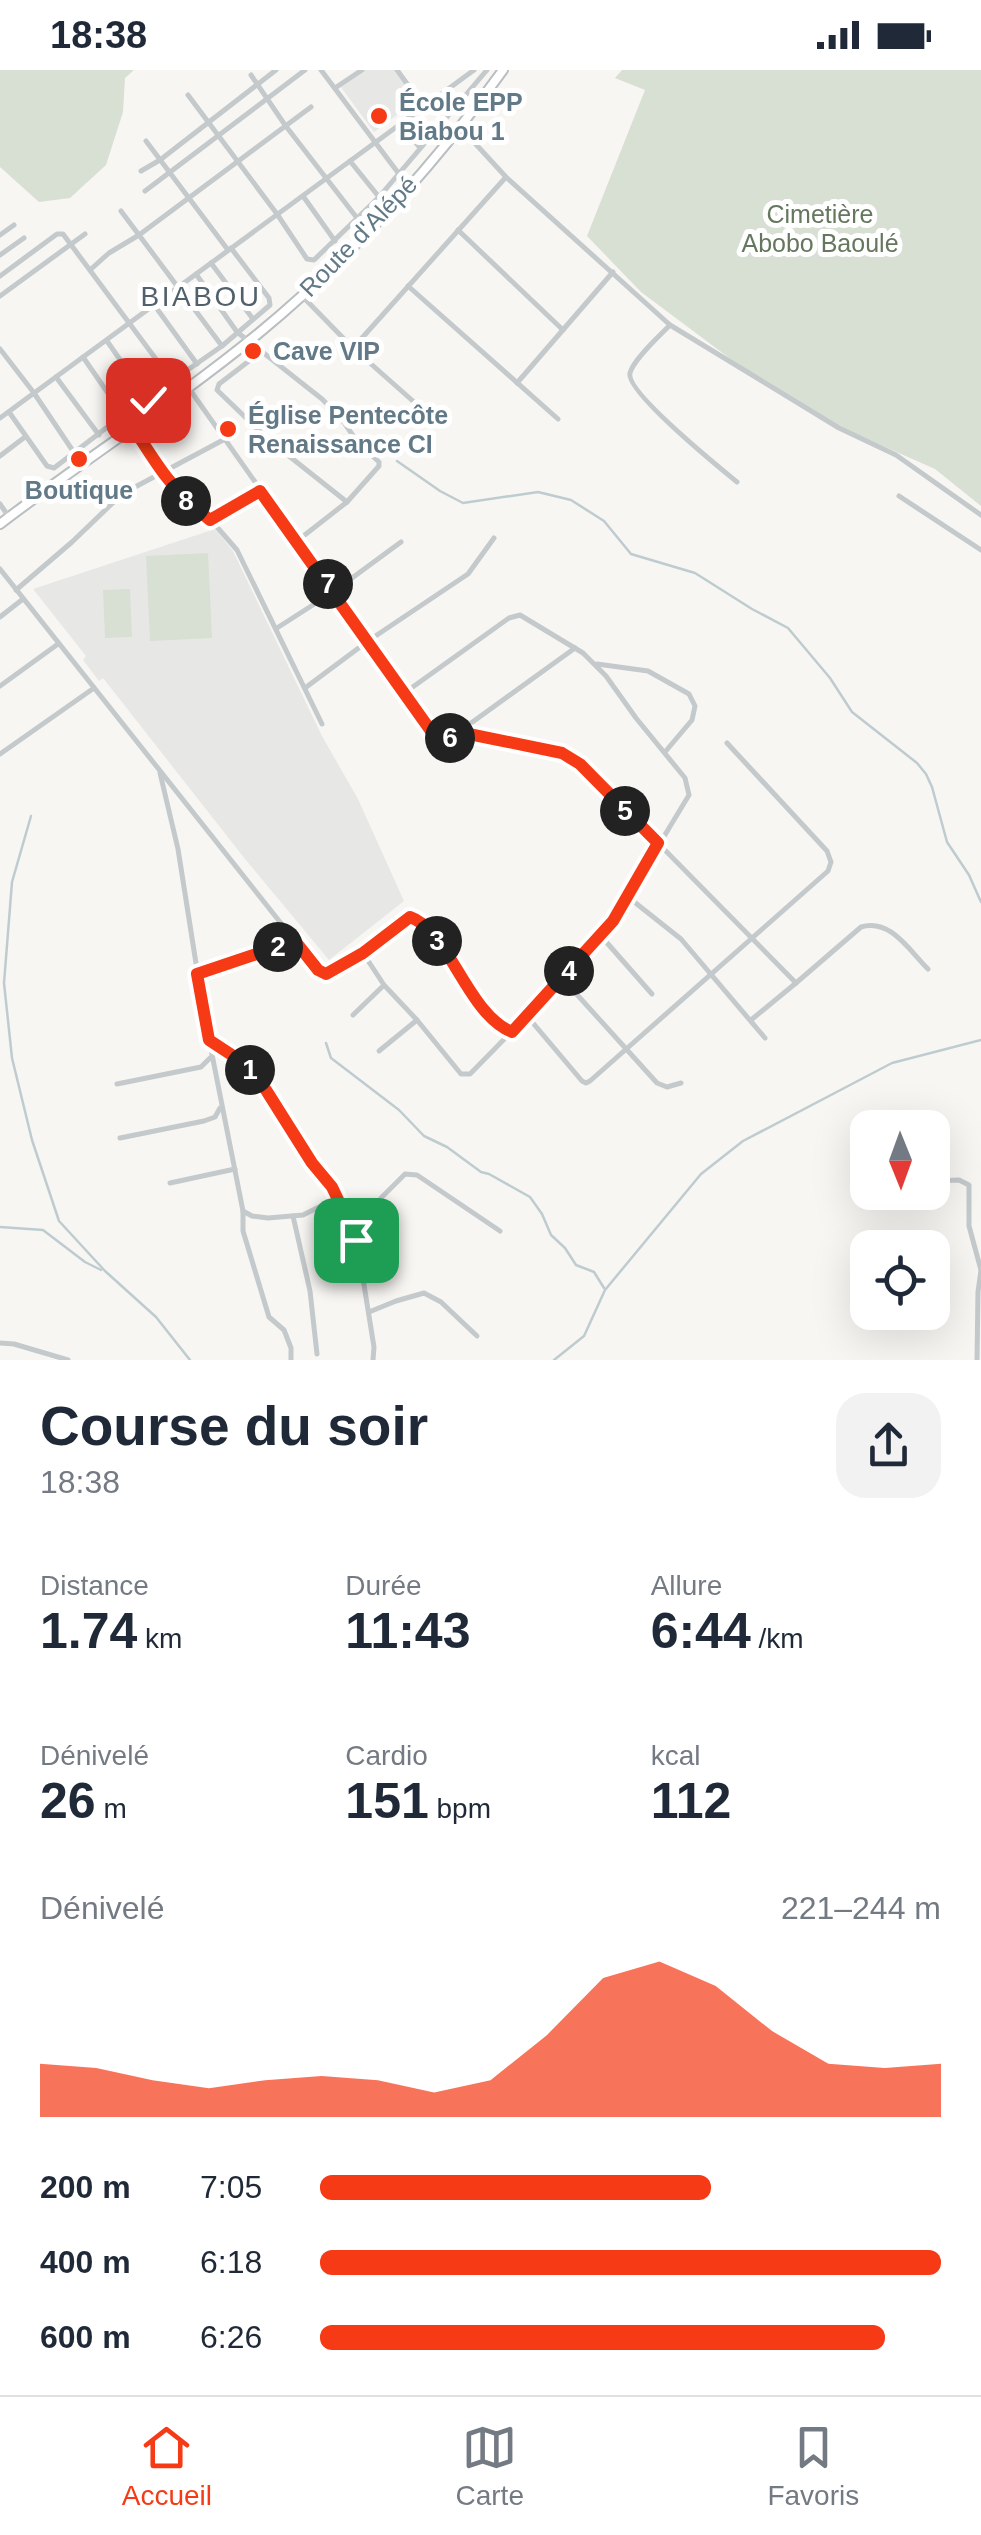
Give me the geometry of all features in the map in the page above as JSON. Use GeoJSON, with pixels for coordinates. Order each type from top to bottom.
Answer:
{"type":"FeatureCollection","features":[{"type":"Feature","properties":{"kind":"main road","name":"Route d'Alépé"},"geometry":{"type":"LineString","coordinates":[[0,524],[249,341],[302,296],[360,240],[460,127],[503,70]]}},
{"type":"Feature","properties":{"kind":"street"},"geometry":{"type":"LineString","coordinates":[[141,171],[276,70]]}},
{"type":"Feature","properties":{"kind":"street"},"geometry":{"type":"LineString","coordinates":[[145,190],[305,70]]}},
{"type":"Feature","properties":{"kind":"street"},"geometry":{"type":"LineString","coordinates":[[321,70],[399,174]]}},
{"type":"Feature","properties":{"kind":"street"},"geometry":{"type":"LineString","coordinates":[[335,88],[362,70]]}},
{"type":"Feature","properties":{"kind":"street"},"geometry":{"type":"LineString","coordinates":[[397,70],[424,107]]}},
{"type":"Feature","properties":{"kind":"street"},"geometry":{"type":"LineString","coordinates":[[0,418],[474,70]]}},
{"type":"Feature","properties":{"kind":"street"},"geometry":{"type":"LineString","coordinates":[[188,95],[310,260],[314,260],[379,196],[488,70]]}},
{"type":"Feature","properties":{"kind":"street"},"geometry":{"type":"LineString","coordinates":[[251,75],[357,218]]}},
{"type":"Feature","properties":{"kind":"street"},"geometry":{"type":"LineString","coordinates":[[90,270],[109,252],[139,235],[312,107]]}},
{"type":"Feature","properties":{"kind":"street"},"geometry":{"type":"LineString","coordinates":[[401,124],[420,148]]}},
{"type":"Feature","properties":{"kind":"street"},"geometry":{"type":"LineString","coordinates":[[460,127],[506,177],[670,325],[839,428],[896,455],[981,515]]}},
{"type":"Feature","properties":{"kind":"street"},"geometry":{"type":"LineString","coordinates":[[9,412],[48,467],[56,468],[123,415],[222,346],[270,305],[146,141]]}},
{"type":"Feature","properties":{"kind":"street"},"geometry":{"type":"LineString","coordinates":[[350,161],[379,196]]}},
{"type":"Feature","properties":{"kind":"street"},"geometry":{"type":"LineString","coordinates":[[353,348],[506,177]]}},
{"type":"Feature","properties":{"kind":"street"},"geometry":{"type":"LineString","coordinates":[[303,196],[335,241]]}},
{"type":"Feature","properties":{"kind":"street"},"geometry":{"type":"LineString","coordinates":[[121,210],[222,346]]}},
{"type":"Feature","properties":{"kind":"street"},"geometry":{"type":"LineString","coordinates":[[0,235],[14,225]]}},
{"type":"Feature","properties":{"kind":"street"},"geometry":{"type":"LineString","coordinates":[[458,230],[563,330]]}},
{"type":"Feature","properties":{"kind":"street"},"geometry":{"type":"LineString","coordinates":[[0,276],[57,234],[63,234],[173,382]]}},
{"type":"Feature","properties":{"kind":"street"},"geometry":{"type":"LineString","coordinates":[[0,296],[85,234]]}},
{"type":"Feature","properties":{"kind":"street"},"geometry":{"type":"LineString","coordinates":[[0,255],[24,238]]}},
{"type":"Feature","properties":{"kind":"street"},"geometry":{"type":"LineString","coordinates":[[212,263],[253,320]]}},
{"type":"Feature","properties":{"kind":"street"},"geometry":{"type":"LineString","coordinates":[[517,383],[613,272]]}},
{"type":"Feature","properties":{"kind":"street"},"geometry":{"type":"LineString","coordinates":[[196,274],[238,332],[322,399],[379,462],[346,502],[297,541]]}},
{"type":"Feature","properties":{"kind":"street"},"geometry":{"type":"LineString","coordinates":[[408,286],[558,419]]}},
{"type":"Feature","properties":{"kind":"street"},"geometry":{"type":"LineString","coordinates":[[302,296],[414,402]]}},
{"type":"Feature","properties":{"kind":"street"},"geometry":{"type":"LineString","coordinates":[[154,304],[198,364]]}},
{"type":"Feature","properties":{"kind":"street"},"geometry":{"type":"LineString","coordinates":[[670,325],[635,364],[630,381],[736,482]]}},
{"type":"Feature","properties":{"kind":"street"},"geometry":{"type":"LineString","coordinates":[[106,340],[148,400]]}},
{"type":"Feature","properties":{"kind":"street"},"geometry":{"type":"LineString","coordinates":[[0,349],[75,454]]}},
{"type":"Feature","properties":{"kind":"street"},"geometry":{"type":"LineString","coordinates":[[262,350],[219,384],[217,390],[270,441],[346,502]]}},
{"type":"Feature","properties":{"kind":"street"},"geometry":{"type":"LineString","coordinates":[[83,357],[134,426],[162,473],[184,500],[210,520],[237,550],[322,724]]}},
{"type":"Feature","properties":{"kind":"street"},"geometry":{"type":"LineString","coordinates":[[56,377],[99,435]]}},
{"type":"Feature","properties":{"kind":"street"},"geometry":{"type":"LineString","coordinates":[[188,387],[436,738],[449,739],[575,648]]}},
{"type":"Feature","properties":{"kind":"street"},"geometry":{"type":"LineString","coordinates":[[0,456],[25,437]]}},
{"type":"Feature","properties":{"kind":"street"},"geometry":{"type":"LineString","coordinates":[[16,590],[122,494],[225,438]]}},
{"type":"Feature","properties":{"kind":"street"},"geometry":{"type":"LineString","coordinates":[[210,520],[260,491]]}},
{"type":"Feature","properties":{"kind":"street"},"geometry":{"type":"LineString","coordinates":[[899,496],[981,550]]}},
{"type":"Feature","properties":{"kind":"street"},"geometry":{"type":"LineString","coordinates":[[0,504],[9,517]]}},
{"type":"Feature","properties":{"kind":"street"},"geometry":{"type":"LineString","coordinates":[[305,688],[468,574],[494,538]]}},
{"type":"Feature","properties":{"kind":"street"},"geometry":{"type":"LineString","coordinates":[[276,628],[334,592],[400,542]]}},
{"type":"Feature","properties":{"kind":"street"},"geometry":{"type":"LineString","coordinates":[[0,569],[318,970],[326,974],[363,953],[410,917],[434,936],[477,1001],[512,1032]]}},
{"type":"Feature","properties":{"kind":"street"},"geometry":{"type":"LineString","coordinates":[[0,616],[23,600]]}},
{"type":"Feature","properties":{"kind":"street"},"geometry":{"type":"LineString","coordinates":[[363,953],[384,985],[461,1074],[470,1074],[601,935],[689,795],[685,778],[594,664],[520,615],[509,618],[403,694]]}},
{"type":"Feature","properties":{"kind":"street"},"geometry":{"type":"LineString","coordinates":[[0,686],[58,644]]}},
{"type":"Feature","properties":{"kind":"street"},"geometry":{"type":"LineString","coordinates":[[594,664],[648,671],[690,694],[695,706],[692,720],[665,752]]}},
{"type":"Feature","properties":{"kind":"street"},"geometry":{"type":"LineString","coordinates":[[0,741],[3,752],[94,688]]}},
{"type":"Feature","properties":{"kind":"street"},"geometry":{"type":"LineString","coordinates":[[459,732],[562,753],[580,764],[796,983]]}},
{"type":"Feature","properties":{"kind":"street"},"geometry":{"type":"LineString","coordinates":[[528,1016],[586,1083],[828,872],[831,862],[827,851],[727,743]]}},
{"type":"Feature","properties":{"kind":"street"},"geometry":{"type":"LineString","coordinates":[[159,770],[178,849],[244,1231],[270,1317],[284,1330],[292,1360]]}},
{"type":"Feature","properties":{"kind":"street"},"geometry":{"type":"LineString","coordinates":[[628,896],[681,939],[765,1038]]}},
{"type":"Feature","properties":{"kind":"street"},"geometry":{"type":"LineString","coordinates":[[751,1020],[861,927],[870,924],[887,928],[928,969]]}},
{"type":"Feature","properties":{"kind":"street"},"geometry":{"type":"LineString","coordinates":[[601,935],[652,994]]}},
{"type":"Feature","properties":{"kind":"street"},"geometry":{"type":"LineString","coordinates":[[197,974],[295,941]]}},
{"type":"Feature","properties":{"kind":"street"},"geometry":{"type":"LineString","coordinates":[[562,978],[662,1086],[681,1083]]}},
{"type":"Feature","properties":{"kind":"street"},"geometry":{"type":"LineString","coordinates":[[353,1015],[384,985]]}},
{"type":"Feature","properties":{"kind":"street"},"geometry":{"type":"LineString","coordinates":[[380,1051],[418,1020]]}},
{"type":"Feature","properties":{"kind":"street"},"geometry":{"type":"LineString","coordinates":[[209,1040],[244,1063],[266,1090],[350,1216],[373,1360]]}},
{"type":"Feature","properties":{"kind":"street"},"geometry":{"type":"LineString","coordinates":[[117,1084],[201,1067],[212,1056]]}},
{"type":"Feature","properties":{"kind":"street"},"geometry":{"type":"LineString","coordinates":[[120,1138],[204,1121],[215,1117],[222,1106]]}},
{"type":"Feature","properties":{"kind":"street"},"geometry":{"type":"LineString","coordinates":[[170,1182],[235,1169]]}},
{"type":"Feature","properties":{"kind":"street"},"geometry":{"type":"LineString","coordinates":[[243,1211],[268,1218],[302,1215],[320,1206],[364,1210],[376,1206],[406,1174],[417,1175],[500,1231]]}},
{"type":"Feature","properties":{"kind":"street"},"geometry":{"type":"LineString","coordinates":[[950,1181],[969,1185],[969,1226],[981,1270],[977,1360]]}},
{"type":"Feature","properties":{"kind":"street"},"geometry":{"type":"LineString","coordinates":[[293,1216],[310,1291],[318,1354]]}},
{"type":"Feature","properties":{"kind":"street"},"geometry":{"type":"LineString","coordinates":[[368,1313],[424,1293],[440,1302],[476,1336]]}},
{"type":"Feature","properties":{"kind":"street"},"geometry":{"type":"LineString","coordinates":[[0,1342],[68,1360]]}},
{"type":"Feature","properties":{"kind":"shaded area","name":"École EPP Biabou 1"},"geometry":{"type":"Polygon","coordinates":[[[361,70],[395,70],[417,100],[374,132],[340,86],[361,70]]]}},
{"type":"Feature","properties":{"kind":"shaded area"},"geometry":{"type":"Polygon","coordinates":[[[215,529],[233,551],[322,736],[358,799],[404,901],[329,960],[103,678],[99,681],[83,660],[86,656],[33,589],[215,529]]]}},
{"type":"Feature","properties":{"kind":"green space"},"geometry":{"type":"Polygon","coordinates":[[[0,70],[134,70],[125,78],[123,112],[106,165],[70,198],[39,202],[0,167],[0,70]]]}},
{"type":"Feature","properties":{"kind":"green space","name":"Cimetière Abobo Baoulé"},"geometry":{"type":"Polygon","coordinates":[[[622,70],[981,70],[981,506],[935,469],[849,431],[744,369],[641,292],[587,236],[645,90],[615,78],[622,70]]]}},
{"type":"Feature","properties":{"kind":"green space"},"geometry":{"type":"Polygon","coordinates":[[[208,553],[212,638],[150,641],[146,556],[208,553]]]}},
{"type":"Feature","properties":{"kind":"green space"},"geometry":{"type":"Polygon","coordinates":[[[130,589],[132,637],[105,638],[103,590],[130,589]]]}},
{"type":"Feature","properties":{"kind":"waterway"},"geometry":{"type":"LineString","coordinates":[[397,461],[463,503],[538,492],[571,500],[604,521],[631,554],[695,573],[788,628],[830,678],[852,712],[926,774],[947,842],[981,902]]}},
{"type":"Feature","properties":{"kind":"waterway"},"geometry":{"type":"LineString","coordinates":[[31,816],[12,882],[4,983],[12,1058],[32,1140],[59,1221],[105,1271],[156,1317],[190,1360]]}},
{"type":"Feature","properties":{"kind":"waterway"},"geometry":{"type":"LineString","coordinates":[[554,1360],[584,1336],[605,1290],[701,1174],[743,1141],[892,1063],[981,1040]]}},
{"type":"Feature","properties":{"kind":"waterway"},"geometry":{"type":"LineString","coordinates":[[326,1043],[331,1058],[399,1110],[424,1136],[530,1197],[551,1235],[576,1265],[594,1272],[604,1288]]}},
{"type":"Feature","properties":{"kind":"waterway"},"geometry":{"type":"LineString","coordinates":[[0,1227],[43,1230],[101,1270]]}},
{"type":"Feature","properties":{"kind":"place","name":"École EPP Biabou 1"},"geometry":{"type":"Point","coordinates":[379,116]}},
{"type":"Feature","properties":{"kind":"place","name":"Cave VIP"},"geometry":{"type":"Point","coordinates":[253,351]}},
{"type":"Feature","properties":{"kind":"place","name":"Église Pentecôte Renaissance CI"},"geometry":{"type":"Point","coordinates":[228,429]}},
{"type":"Feature","properties":{"kind":"place","name":"Boutique"},"geometry":{"type":"Point","coordinates":[79,459]}},
{"type":"Feature","properties":{"kind":"district","name":"BIABOU"},"geometry":{"type":"Point","coordinates":[201,296]}},
{"type":"Feature","properties":{"kind":"route"},"geometry":{"type":"LineString","coordinates":[[148,400],[123,415],[136,424],[133,427],[162,473],[184,500],[210,520],[260,491],[436,738],[442,741],[459,732],[562,753],[580,764],[658,843],[613,921],[512,1032],[477,1001],[434,936],[410,917],[363,953],[326,974],[318,970],[295,941],[197,974],[209,1040],[244,1063],[266,1090],[350,1216],[356,1240]]}}]}
